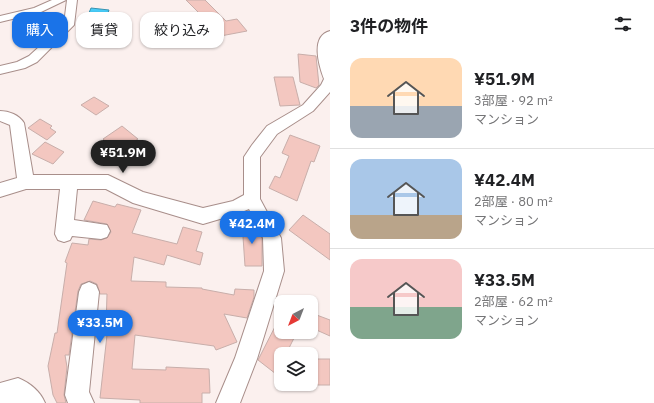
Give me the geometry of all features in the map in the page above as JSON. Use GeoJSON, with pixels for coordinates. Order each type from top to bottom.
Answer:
{"type":"FeatureCollection","features":[{"type":"Feature","properties":{"kind":"street"},"geometry":{"type":"LineString","coordinates":[[0,18],[37,10],[61,0]]}},
{"type":"Feature","properties":{"kind":"street"},"geometry":{"type":"LineString","coordinates":[[0,70],[21,65],[33,59],[69,25],[72,0]]}},
{"type":"Feature","properties":{"kind":"street"},"geometry":{"type":"LineString","coordinates":[[228,403],[246,359],[274,271],[272,238],[252,198],[252,157],[272,130],[308,108],[327,87],[330,79],[322,54],[327,37],[330,34]]}},
{"type":"Feature","properties":{"kind":"street"},"geometry":{"type":"LineString","coordinates":[[0,116],[6,116],[17,123],[26,182]]}},
{"type":"Feature","properties":{"kind":"street"},"geometry":{"type":"LineString","coordinates":[[69,181],[64,230],[101,231]]}},
{"type":"Feature","properties":{"kind":"street"},"geometry":{"type":"LineString","coordinates":[[0,190],[26,182],[108,182],[139,198],[203,216],[237,207],[252,198]]}},
{"type":"Feature","properties":{"kind":"street"},"geometry":{"type":"LineString","coordinates":[[82,403],[77,395],[89,292]]}},
{"type":"Feature","properties":{"kind":"street"},"geometry":{"type":"LineString","coordinates":[[0,395],[18,390],[33,403]]}},
{"type":"Feature","properties":{"kind":"water"},"geometry":{"type":"Polygon","coordinates":[[[91,8],[109,10],[108,12],[89,12],[91,8]]]}},
{"type":"Feature","properties":{"kind":"building"},"geometry":{"type":"Polygon","coordinates":[[[186,0],[205,0],[217,12],[198,12],[186,0]]]}},
{"type":"Feature","properties":{"kind":"building"},"geometry":{"type":"Polygon","coordinates":[[[224,19],[226,21],[237,19],[247,31],[224,35],[224,19]]]}},
{"type":"Feature","properties":{"kind":"building"},"geometry":{"type":"Polygon","coordinates":[[[298,54],[316,56],[319,85],[316,88],[300,82],[298,54]]]}},
{"type":"Feature","properties":{"kind":"building"},"geometry":{"type":"Polygon","coordinates":[[[274,77],[293,77],[300,105],[280,106],[274,77]]]}},
{"type":"Feature","properties":{"kind":"building"},"geometry":{"type":"Polygon","coordinates":[[[94,97],[109,106],[96,115],[81,105],[94,97]]]}},
{"type":"Feature","properties":{"kind":"building"},"geometry":{"type":"Polygon","coordinates":[[[40,119],[52,126],[50,128],[56,132],[47,140],[28,128],[40,119]]]}},
{"type":"Feature","properties":{"kind":"building"},"geometry":{"type":"Polygon","coordinates":[[[122,126],[138,139],[124,148],[121,145],[115,150],[103,139],[122,126]]]}},
{"type":"Feature","properties":{"kind":"building"},"geometry":{"type":"Polygon","coordinates":[[[290,135],[320,146],[314,162],[311,161],[297,201],[269,188],[275,176],[280,178],[289,156],[282,153],[290,135]]]}},
{"type":"Feature","properties":{"kind":"building"},"geometry":{"type":"Polygon","coordinates":[[[45,142],[64,152],[53,164],[32,154],[45,142]]]}},
{"type":"Feature","properties":{"kind":"building"},"geometry":{"type":"Polygon","coordinates":[[[93,201],[115,207],[117,204],[141,210],[132,233],[177,244],[183,227],[202,232],[196,251],[203,253],[200,265],[167,255],[164,265],[134,257],[131,281],[166,282],[166,287],[202,288],[234,295],[235,289],[254,290],[254,297],[247,318],[224,314],[237,342],[216,350],[214,346],[135,335],[132,369],[166,370],[166,367],[209,369],[210,393],[202,393],[202,403],[140,403],[140,400],[100,398],[108,326],[106,326],[107,294],[100,294],[97,284],[90,281],[81,284],[78,291],[69,355],[65,355],[67,367],[64,395],[66,403],[57,403],[53,395],[48,366],[55,333],[57,333],[67,263],[65,262],[72,243],[88,245],[89,239],[101,240],[107,238],[111,232],[107,224],[84,220],[93,201]]]}},
{"type":"Feature","properties":{"kind":"building"},"geometry":{"type":"Polygon","coordinates":[[[303,215],[330,234],[330,260],[289,230],[303,215]]]}},
{"type":"Feature","properties":{"kind":"building"},"geometry":{"type":"Polygon","coordinates":[[[253,221],[262,238],[262,266],[245,266],[242,222],[253,221]]]}},
{"type":"Feature","properties":{"kind":"building"},"geometry":{"type":"Polygon","coordinates":[[[318,316],[330,320],[330,336],[318,331],[318,316]]]}},
{"type":"Feature","properties":{"kind":"building"},"geometry":{"type":"Polygon","coordinates":[[[274,329],[274,339],[294,339],[290,347],[274,347],[274,372],[258,360],[274,329]]]}},
{"type":"Feature","properties":{"kind":"building"},"geometry":{"type":"Polygon","coordinates":[[[318,359],[330,359],[330,385],[318,385],[318,359]]]}}]}
